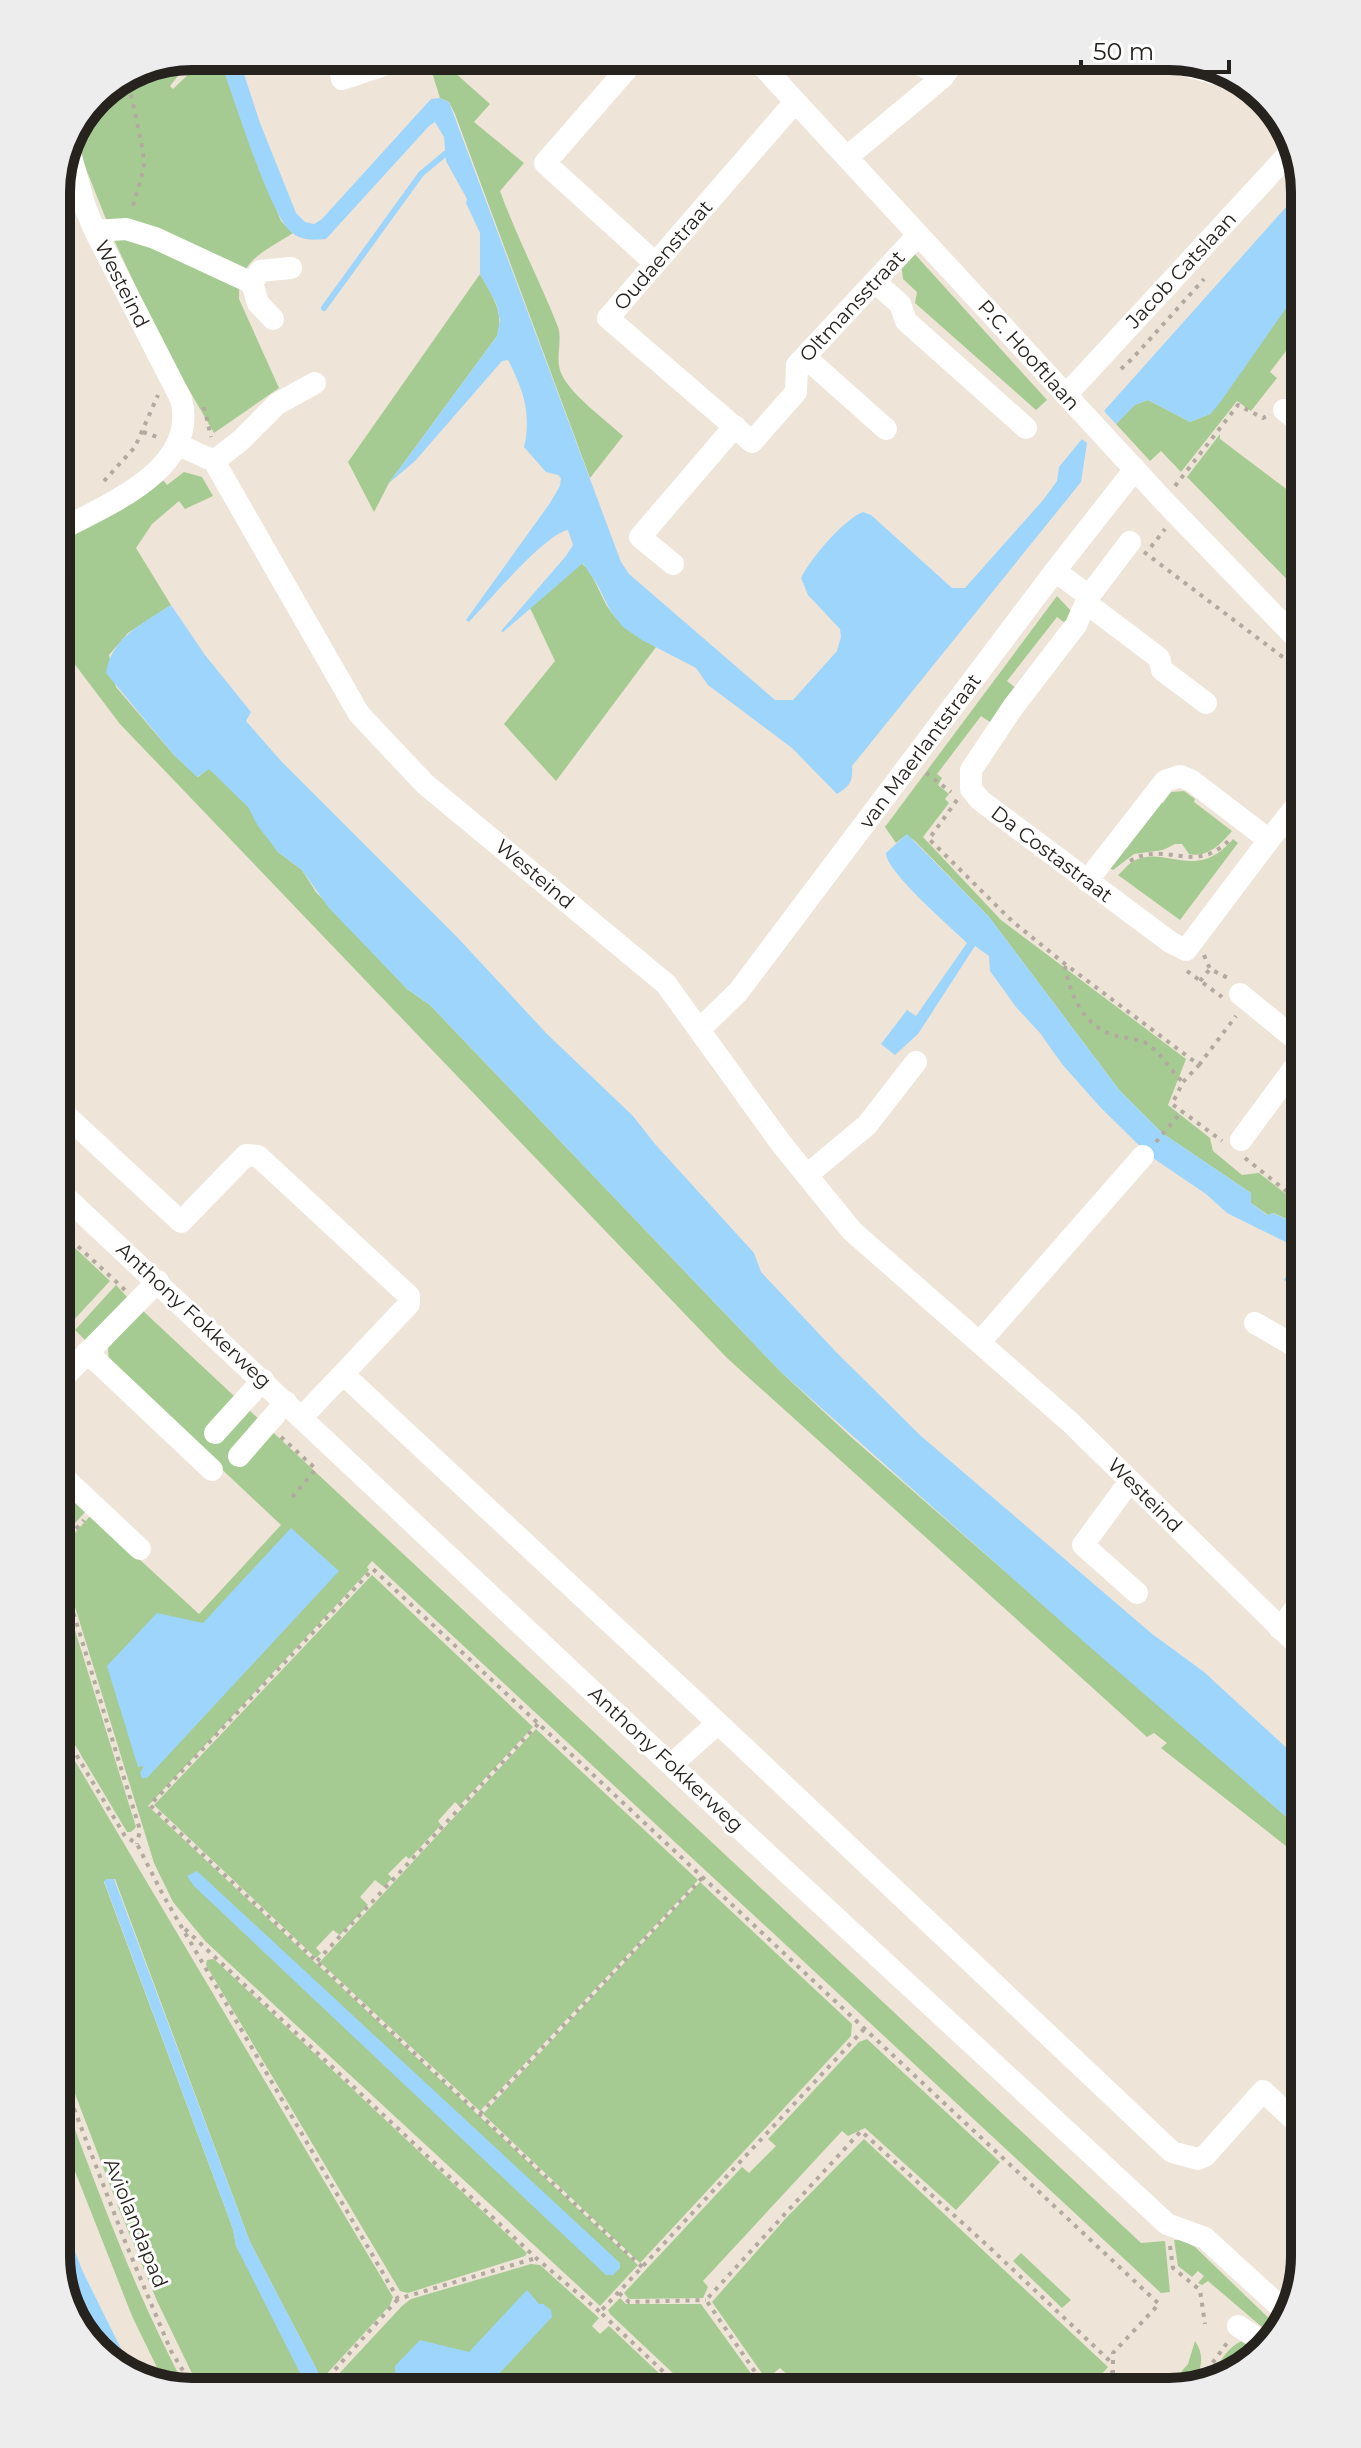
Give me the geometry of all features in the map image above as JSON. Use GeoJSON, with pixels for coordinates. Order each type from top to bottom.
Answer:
{"type":"FeatureCollection","features":[{"type":"Feature","properties":{"kind":"street"},"geometry":{"type":"LineString","coordinates":[[340,70],[342,79],[369,70]]}},
{"type":"Feature","properties":{"kind":"street"},"geometry":{"type":"LineString","coordinates":[[626,70],[545,163],[655,263]]}},
{"type":"Feature","properties":{"kind":"street","name":"P.C. Hooftlaan"},"geometry":{"type":"LineString","coordinates":[[766,70],[1170,508],[1291,633]]}},
{"type":"Feature","properties":{"kind":"street"},"geometry":{"type":"LineString","coordinates":[[847,157],[948,70]]}},
{"type":"Feature","properties":{"kind":"street","name":"Oudaenstraat"},"geometry":{"type":"LineString","coordinates":[[735,426],[608,318],[795,102]]}},
{"type":"Feature","properties":{"kind":"street","name":"Jacob Catslaan"},"geometry":{"type":"LineString","coordinates":[[1066,395],[1286,157]]}},
{"type":"Feature","properties":{"kind":"street","name":"Westeind"},"geometry":{"type":"LineString","coordinates":[[73,165],[95,231],[166,368],[184,410],[179,445]]}},
{"type":"Feature","properties":{"kind":"street"},"geometry":{"type":"LineString","coordinates":[[95,231],[126,229],[155,238],[252,283],[258,303],[273,319]]}},
{"type":"Feature","properties":{"kind":"street","name":"Oltmansstraat"},"geometry":{"type":"LineString","coordinates":[[735,426],[752,442],[796,392],[797,365],[918,235]]}},
{"type":"Feature","properties":{"kind":"street"},"geometry":{"type":"LineString","coordinates":[[252,283],[260,271],[291,268]]}},
{"type":"Feature","properties":{"kind":"street"},"geometry":{"type":"LineString","coordinates":[[875,282],[900,304],[906,321],[1026,428]]}},
{"type":"Feature","properties":{"kind":"street"},"geometry":{"type":"LineString","coordinates":[[805,357],[886,429]]}},
{"type":"Feature","properties":{"kind":"street"},"geometry":{"type":"LineString","coordinates":[[70,524],[149,480],[179,445],[214,461],[240,441],[277,404],[315,383]]}},
{"type":"Feature","properties":{"kind":"street"},"geometry":{"type":"LineString","coordinates":[[1284,410],[1291,415]]}},
{"type":"Feature","properties":{"kind":"street"},"geometry":{"type":"LineString","coordinates":[[673,564],[640,537],[735,426]]}},
{"type":"Feature","properties":{"kind":"street","name":"Westeind"},"geometry":{"type":"LineString","coordinates":[[214,461],[359,714],[425,784],[666,984],[780,1142],[852,1231],[1070,1422],[1291,1639]]}},
{"type":"Feature","properties":{"kind":"street","name":"van Maerlantstraat"},"geometry":{"type":"LineString","coordinates":[[700,1029],[738,992],[1135,469]]}},
{"type":"Feature","properties":{"kind":"street","name":"Da Costastraat"},"geometry":{"type":"LineString","coordinates":[[1138,548],[1088,600],[1076,625],[1013,707],[971,770],[971,789],[980,800],[1087,881],[1170,942],[1186,950]]}},
{"type":"Feature","properties":{"kind":"street"},"geometry":{"type":"LineString","coordinates":[[1055,571],[1159,658],[1162,670],[1206,703]]}},
{"type":"Feature","properties":{"kind":"street"},"geometry":{"type":"LineString","coordinates":[[1087,881],[1165,781],[1180,776],[1192,781],[1269,840]]}},
{"type":"Feature","properties":{"kind":"street"},"geometry":{"type":"LineString","coordinates":[[1186,950],[1291,812]]}},
{"type":"Feature","properties":{"kind":"street"},"geometry":{"type":"LineString","coordinates":[[1237,1003],[1291,1040]]}},
{"type":"Feature","properties":{"kind":"street"},"geometry":{"type":"LineString","coordinates":[[807,1175],[867,1125],[916,1062]]}},
{"type":"Feature","properties":{"kind":"street"},"geometry":{"type":"LineString","coordinates":[[1238,1145],[1291,1070]]}},
{"type":"Feature","properties":{"kind":"street"},"geometry":{"type":"LineString","coordinates":[[70,1119],[181,1222],[246,1155],[258,1156],[409,1296],[409,1304],[343,1374],[294,1410],[267,1424],[239,1456]]}},
{"type":"Feature","properties":{"kind":"street"},"geometry":{"type":"LineString","coordinates":[[980,1342],[1143,1156]]}},
{"type":"Feature","properties":{"kind":"street","name":"Anthony Fokkerweg"},"geometry":{"type":"LineString","coordinates":[[70,1201],[671,1765],[1167,2224],[1205,2238],[1280,2306]]}},
{"type":"Feature","properties":{"kind":"street"},"geometry":{"type":"LineString","coordinates":[[70,1370],[158,1281]]}},
{"type":"Feature","properties":{"kind":"street"},"geometry":{"type":"LineString","coordinates":[[1255,1323],[1291,1344]]}},
{"type":"Feature","properties":{"kind":"street"},"geometry":{"type":"LineString","coordinates":[[87,1352],[212,1470]]}},
{"type":"Feature","properties":{"kind":"street"},"geometry":{"type":"LineString","coordinates":[[343,1374],[1172,2152],[1185,2158],[1205,2156],[1263,2091],[1291,2117]]}},
{"type":"Feature","properties":{"kind":"street"},"geometry":{"type":"LineString","coordinates":[[215,1433],[263,1380]]}},
{"type":"Feature","properties":{"kind":"street"},"geometry":{"type":"LineString","coordinates":[[1130,1481],[1083,1545],[1137,1593]]}},
{"type":"Feature","properties":{"kind":"street"},"geometry":{"type":"LineString","coordinates":[[70,1483],[140,1549]]}},
{"type":"Feature","properties":{"kind":"street"},"geometry":{"type":"LineString","coordinates":[[1280,1629],[1291,1614]]}},
{"type":"Feature","properties":{"kind":"street"},"geometry":{"type":"LineString","coordinates":[[671,1765],[718,1723]]}},
{"type":"Feature","properties":{"kind":"street"},"geometry":{"type":"LineString","coordinates":[[1238,2326],[1258,2339]]}},
{"type":"Feature","properties":{"kind":"path"},"geometry":{"type":"LineString","coordinates":[[126,229],[144,168],[130,88]]}},
{"type":"Feature","properties":{"kind":"path"},"geometry":{"type":"LineString","coordinates":[[97,487],[135,447],[166,368]]}},
{"type":"Feature","properties":{"kind":"path"},"geometry":{"type":"LineString","coordinates":[[201,394],[214,461]]}},
{"type":"Feature","properties":{"kind":"path"},"geometry":{"type":"LineString","coordinates":[[1284,410],[1263,418],[1238,405],[1170,508],[1138,548],[1291,663]]}},
{"type":"Feature","properties":{"kind":"path"},"geometry":{"type":"LineString","coordinates":[[912,762],[959,798],[929,839],[1012,921],[1199,1065]]}},
{"type":"Feature","properties":{"kind":"path"},"geometry":{"type":"LineString","coordinates":[[1128,862],[1138,856],[1152,854],[1205,857],[1215,853],[1245,821]]}},
{"type":"Feature","properties":{"kind":"path"},"geometry":{"type":"LineString","coordinates":[[1186,950],[1204,956],[1210,969],[1233,978],[1237,1003],[1199,1065],[1183,1082],[1172,1104],[1238,1145],[1291,1193]]}},
{"type":"Feature","properties":{"kind":"path"},"geometry":{"type":"LineString","coordinates":[[1065,964],[1079,1008],[1088,1021],[1114,1035],[1142,1041],[1158,1052],[1183,1082]]}},
{"type":"Feature","properties":{"kind":"path"},"geometry":{"type":"LineString","coordinates":[[1210,969],[1200,981],[1237,1003]]}},
{"type":"Feature","properties":{"kind":"path"},"geometry":{"type":"LineString","coordinates":[[1166,1132],[1182,1111]]}},
{"type":"Feature","properties":{"kind":"path"},"geometry":{"type":"LineString","coordinates":[[70,1239],[137,1301]]}},
{"type":"Feature","properties":{"kind":"path"},"geometry":{"type":"LineString","coordinates":[[267,1424],[316,1469],[289,1501]]}},
{"type":"Feature","properties":{"kind":"path"},"geometry":{"type":"LineString","coordinates":[[70,1537],[95,1507]]}},
{"type":"Feature","properties":{"kind":"path"},"geometry":{"type":"LineString","coordinates":[[642,2267],[150,1805],[373,1569],[1159,2304],[1113,2353],[1113,2378]]}},
{"type":"Feature","properties":{"kind":"path"},"geometry":{"type":"LineString","coordinates":[[70,1600],[140,1830],[137,1844]]}},
{"type":"Feature","properties":{"kind":"path"},"geometry":{"type":"LineString","coordinates":[[317,1961],[539,1723]]}},
{"type":"Feature","properties":{"kind":"path"},"geometry":{"type":"LineString","coordinates":[[70,1744],[125,1836],[137,1844],[398,2299]]}},
{"type":"Feature","properties":{"kind":"path"},"geometry":{"type":"LineString","coordinates":[[480,2114],[703,1877]]}},
{"type":"Feature","properties":{"kind":"path"},"geometry":{"type":"LineString","coordinates":[[181,1924],[536,2258],[600,2312],[670,2378]]}},
{"type":"Feature","properties":{"kind":"path"},"geometry":{"type":"LineString","coordinates":[[600,2312],[865,2028]]}},
{"type":"Feature","properties":{"kind":"path","name":"Aviolandapad"},"geometry":{"type":"LineString","coordinates":[[70,2098],[171,2351],[187,2378]]}},
{"type":"Feature","properties":{"kind":"path"},"geometry":{"type":"LineString","coordinates":[[619,2292],[629,2302],[706,2300],[861,2131],[1113,2364]]}},
{"type":"Feature","properties":{"kind":"path"},"geometry":{"type":"LineString","coordinates":[[1170,2250],[1173,2268],[1200,2290],[1205,2324]]}},
{"type":"Feature","properties":{"kind":"path"},"geometry":{"type":"LineString","coordinates":[[328,2378],[398,2299],[536,2258]]}},
{"type":"Feature","properties":{"kind":"path"},"geometry":{"type":"LineString","coordinates":[[706,2300],[756,2378]]}},
{"type":"Feature","properties":{"kind":"path"},"geometry":{"type":"LineString","coordinates":[[1205,2372],[1238,2326]]}},
{"type":"Feature","properties":{"kind":"path"},"geometry":{"type":"LineString","coordinates":[[1107,2378],[1113,2371]]}},
{"type":"Feature","properties":{"kind":"green space"},"geometry":{"type":"Polygon","coordinates":[[[193,70],[224,70],[281,221],[293,233],[255,258],[243,275],[240,286],[239,299],[279,388],[214,433],[163,345],[115,242],[78,148],[91,124],[124,91],[145,79],[182,71],[170,86],[173,89],[193,70]]]}},
{"type":"Feature","properties":{"kind":"green space"},"geometry":{"type":"Polygon","coordinates":[[[431,70],[452,70],[490,104],[474,122],[524,163],[500,191],[558,327],[562,375],[573,391],[623,436],[590,478],[455,114],[449,102],[440,98],[431,70]]]}},
{"type":"Feature","properties":{"kind":"green space"},"geometry":{"type":"Polygon","coordinates":[[[911,250],[1047,400],[1036,410],[915,303],[917,292],[903,279],[901,262],[911,250]]]}},
{"type":"Feature","properties":{"kind":"green space"},"geometry":{"type":"Polygon","coordinates":[[[480,274],[498,311],[497,336],[389,483],[374,512],[348,462],[480,274]]]}},
{"type":"Feature","properties":{"kind":"green space"},"geometry":{"type":"Polygon","coordinates":[[[1291,301],[1291,344],[1270,372],[1277,378],[1251,411],[1237,401],[1181,472],[1161,451],[1150,461],[1116,424],[1134,405],[1148,400],[1190,422],[1210,414],[1291,301]]]}},
{"type":"Feature","properties":{"kind":"green space"},"geometry":{"type":"Polygon","coordinates":[[[1220,434],[1220,439],[1291,492],[1291,584],[1187,477],[1220,434]]]}},
{"type":"Feature","properties":{"kind":"green space"},"geometry":{"type":"Polygon","coordinates":[[[184,472],[202,477],[213,496],[185,509],[179,501],[152,524],[136,548],[171,605],[128,633],[109,655],[116,687],[174,755],[198,777],[209,768],[249,807],[278,852],[302,870],[316,892],[407,989],[430,1005],[781,1372],[851,1437],[1291,1821],[1291,1850],[1161,1748],[1167,1743],[1154,1733],[1147,1737],[727,1358],[120,724],[70,658],[70,536],[163,480],[167,485],[184,472]]]}},
{"type":"Feature","properties":{"kind":"green space"},"geometry":{"type":"Polygon","coordinates":[[[582,563],[615,617],[656,647],[556,781],[504,724],[555,661],[530,608],[582,563]]]}},
{"type":"Feature","properties":{"kind":"green space"},"geometry":{"type":"Polygon","coordinates":[[[1057,596],[1071,611],[1069,626],[1057,617],[1007,681],[1018,690],[993,724],[981,716],[937,774],[942,778],[938,785],[949,794],[945,799],[949,803],[923,837],[1001,920],[1186,1059],[1168,1105],[1210,1138],[1213,1151],[1242,1175],[1259,1173],[1291,1198],[1291,1221],[1274,1213],[1268,1215],[1251,1203],[1251,1193],[1162,1133],[1120,1091],[989,917],[915,841],[906,835],[896,843],[885,827],[1057,596]]]}},
{"type":"Feature","properties":{"kind":"green space"},"geometry":{"type":"Polygon","coordinates":[[[1184,791],[1232,831],[1223,841],[1202,854],[1189,854],[1182,844],[1175,844],[1163,850],[1134,854],[1113,870],[1108,867],[1159,800],[1163,803],[1171,792],[1184,791]]]}},
{"type":"Feature","properties":{"kind":"green space"},"geometry":{"type":"Polygon","coordinates":[[[1233,839],[1238,843],[1180,920],[1118,875],[1132,862],[1144,857],[1193,861],[1206,859],[1233,839]]]}},
{"type":"Feature","properties":{"kind":"green space"},"geometry":{"type":"Polygon","coordinates":[[[70,1243],[110,1281],[70,1324],[70,1243]]]}},
{"type":"Feature","properties":{"kind":"green space"},"geometry":{"type":"Polygon","coordinates":[[[116,1285],[128,1298],[87,1342],[75,1330],[116,1285]]]}},
{"type":"Feature","properties":{"kind":"green space"},"geometry":{"type":"Polygon","coordinates":[[[142,1310],[1141,2243],[1165,2241],[1170,2292],[1161,2293],[372,1561],[367,1567],[369,1570],[148,1806],[638,2265],[600,2306],[205,1941],[173,1902],[154,1863],[70,1591],[70,1538],[91,1515],[199,1614],[281,1525],[109,1363],[108,1348],[142,1310]]]}},
{"type":"Feature","properties":{"kind":"green space"},"geometry":{"type":"Polygon","coordinates":[[[70,1496],[86,1511],[70,1529],[70,1496]]]}},
{"type":"Feature","properties":{"kind":"green space"},"geometry":{"type":"Polygon","coordinates":[[[372,1575],[533,1727],[459,1806],[455,1802],[438,1821],[441,1825],[409,1859],[406,1856],[388,1874],[392,1878],[384,1887],[375,1880],[360,1897],[368,1905],[340,1935],[333,1930],[316,1948],[321,1953],[316,1958],[154,1805],[372,1575]]]}},
{"type":"Feature","properties":{"kind":"green space"},"geometry":{"type":"Polygon","coordinates":[[[70,1614],[136,1827],[127,1832],[70,1736],[70,1614]]]}},
{"type":"Feature","properties":{"kind":"green space"},"geometry":{"type":"Polygon","coordinates":[[[536,1729],[698,1880],[480,2111],[320,1962],[536,1729]]]}},
{"type":"Feature","properties":{"kind":"green space"},"geometry":{"type":"Polygon","coordinates":[[[70,1753],[393,2297],[390,2305],[323,2378],[194,2378],[157,2301],[117,2204],[120,2202],[118,2195],[114,2196],[70,2081],[70,1753]],[[107,1879],[104,1882],[233,2229],[236,2246],[318,2372],[250,2242],[115,1879],[107,1879]]]}},
{"type":"Feature","properties":{"kind":"green space"},"geometry":{"type":"Polygon","coordinates":[[[700,1882],[852,2024],[851,2036],[640,2263],[483,2114],[700,1882]]]}},
{"type":"Feature","properties":{"kind":"green space"},"geometry":{"type":"Polygon","coordinates":[[[214,1959],[527,2253],[525,2256],[408,2293],[400,2291],[206,1965],[207,1960],[214,1959]]]}},
{"type":"Feature","properties":{"kind":"green space"},"geometry":{"type":"Polygon","coordinates":[[[867,2039],[1000,2162],[956,2210],[865,2128],[848,2136],[842,2131],[703,2281],[708,2287],[703,2298],[629,2299],[624,2293],[742,2167],[749,2173],[776,2146],[768,2139],[859,2042],[867,2039]]]}},
{"type":"Feature","properties":{"kind":"green space"},"geometry":{"type":"Polygon","coordinates":[[[70,2116],[133,2277],[180,2378],[160,2374],[132,2316],[70,2159],[70,2116]]]}},
{"type":"Feature","properties":{"kind":"green space"},"geometry":{"type":"Polygon","coordinates":[[[864,2139],[1108,2367],[1098,2378],[791,2378],[780,2368],[765,2378],[712,2302],[786,2218],[864,2139]]]}},
{"type":"Feature","properties":{"kind":"green space"},"geometry":{"type":"Polygon","coordinates":[[[1174,2240],[1195,2247],[1272,2321],[1270,2324],[1266,2330],[1208,2281],[1202,2285],[1198,2283],[1204,2276],[1198,2271],[1192,2277],[1178,2266],[1174,2240]]]}},
{"type":"Feature","properties":{"kind":"green space"},"geometry":{"type":"Polygon","coordinates":[[[1021,2253],[1071,2300],[1062,2308],[1013,2261],[1021,2253]]]}},
{"type":"Feature","properties":{"kind":"green space"},"geometry":{"type":"Polygon","coordinates":[[[531,2264],[540,2265],[599,2318],[592,2326],[600,2334],[609,2326],[664,2378],[335,2378],[411,2299],[531,2264]]]}},
{"type":"Feature","properties":{"kind":"green space"},"geometry":{"type":"Polygon","coordinates":[[[620,2298],[626,2304],[701,2304],[754,2378],[678,2378],[608,2310],[620,2298]]]}},
{"type":"Feature","properties":{"kind":"green space"},"geometry":{"type":"Polygon","coordinates":[[[1195,2341],[1201,2359],[1198,2375],[1183,2377],[1181,2372],[1188,2364],[1195,2341]]]}},
{"type":"Feature","properties":{"kind":"green space"},"geometry":{"type":"Polygon","coordinates":[[[1242,2341],[1252,2345],[1215,2369],[1226,2354],[1242,2341]]]}},
{"type":"Feature","properties":{"kind":"water"},"geometry":{"type":"Polygon","coordinates":[[[224,70],[243,70],[296,213],[305,222],[314,224],[322,219],[431,99],[440,98],[449,102],[621,562],[629,574],[775,700],[793,700],[837,651],[840,629],[808,595],[801,578],[828,540],[855,516],[863,512],[871,515],[952,588],[965,588],[1044,499],[1057,481],[1059,467],[1082,439],[1087,443],[1081,482],[852,766],[850,783],[837,794],[792,748],[708,685],[696,668],[623,627],[583,563],[501,631],[566,556],[573,545],[568,530],[558,534],[532,555],[469,622],[466,620],[550,503],[561,478],[546,472],[524,447],[527,424],[525,402],[508,360],[502,361],[415,461],[389,483],[497,336],[500,320],[496,303],[480,274],[480,233],[467,199],[446,161],[444,137],[435,122],[429,126],[326,239],[312,240],[291,232],[273,203],[224,70]]]}},
{"type":"Feature","properties":{"kind":"water"},"geometry":{"type":"Polygon","coordinates":[[[1291,202],[1291,301],[1219,404],[1210,414],[1190,422],[1148,400],[1135,405],[1116,424],[1104,411],[1291,202]]]}},
{"type":"Feature","properties":{"kind":"water"},"geometry":{"type":"Polygon","coordinates":[[[171,605],[205,655],[251,712],[246,721],[281,761],[457,937],[547,1034],[633,1116],[754,1253],[761,1272],[836,1352],[921,1436],[1151,1633],[1204,1672],[1291,1752],[1291,1821],[781,1372],[430,1005],[407,989],[329,908],[302,870],[278,852],[248,807],[209,769],[197,777],[174,755],[106,673],[114,650],[139,625],[171,605]]]}},
{"type":"Feature","properties":{"kind":"water"},"geometry":{"type":"Polygon","coordinates":[[[907,834],[989,917],[1120,1091],[1162,1133],[1251,1193],[1251,1203],[1267,1215],[1273,1213],[1291,1221],[1291,1245],[1227,1213],[1206,1194],[1150,1156],[1062,1064],[990,971],[989,956],[975,946],[918,1034],[895,1055],[881,1044],[907,1010],[916,1016],[967,943],[907,886],[886,853],[907,834]]]}},
{"type":"Feature","properties":{"kind":"water"},"geometry":{"type":"Polygon","coordinates":[[[1291,1268],[1291,1284],[1284,1280],[1291,1268]]]}},
{"type":"Feature","properties":{"kind":"water"},"geometry":{"type":"Polygon","coordinates":[[[291,1528],[339,1571],[147,1778],[142,1778],[140,1773],[144,1766],[138,1767],[107,1666],[157,1613],[203,1623],[291,1528]]]}},
{"type":"Feature","properties":{"kind":"water"},"geometry":{"type":"Polygon","coordinates":[[[197,1871],[620,2263],[620,2268],[613,2275],[606,2275],[194,1886],[187,1876],[197,1871]]]}},
{"type":"Feature","properties":{"kind":"water"},"geometry":{"type":"Polygon","coordinates":[[[114,1879],[250,2242],[318,2372],[315,2378],[302,2378],[236,2246],[233,2229],[104,1881],[114,1879]]]}},
{"type":"Feature","properties":{"kind":"water"},"geometry":{"type":"Polygon","coordinates":[[[70,2239],[126,2358],[95,2330],[79,2303],[72,2280],[70,2239]]]}},
{"type":"Feature","properties":{"kind":"water"},"geometry":{"type":"Polygon","coordinates":[[[527,2290],[539,2304],[551,2310],[552,2317],[495,2378],[400,2378],[395,2372],[395,2366],[420,2340],[469,2352],[527,2290]]]}},
{"type":"Feature","properties":{"kind":"waterway"},"geometry":{"type":"LineString","coordinates":[[324,308],[421,174],[445,154]]}}]}
